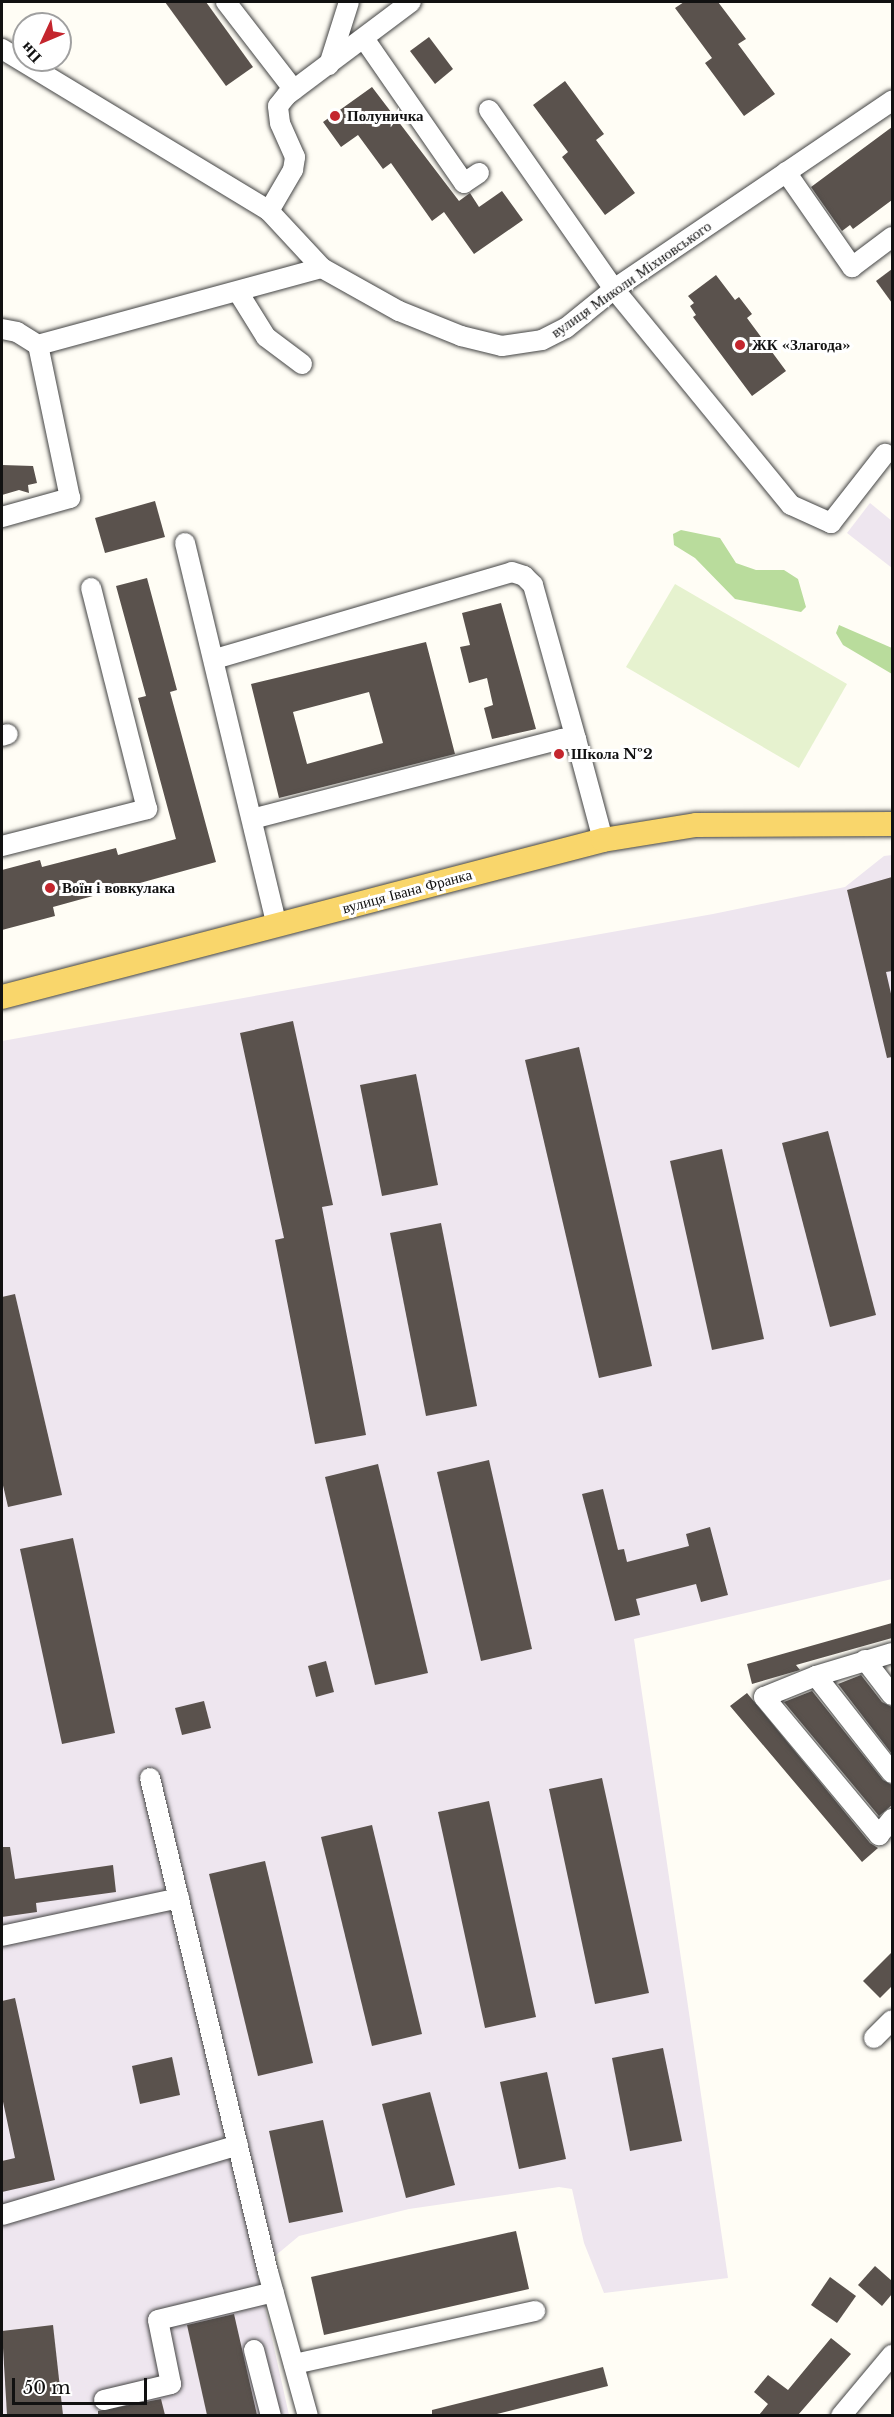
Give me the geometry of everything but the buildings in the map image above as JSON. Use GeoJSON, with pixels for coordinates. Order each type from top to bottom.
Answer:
{"type":"FeatureCollection","features":[{"type":"Feature","properties":{"kind":"main road","name":"вулиця Івана Франка"},"geometry":{"type":"LineString","coordinates":[[2,996],[603,840],[696,825],[819,822],[892,824]]}},
{"type":"Feature","properties":{"kind":"street"},"geometry":{"type":"LineString","coordinates":[[226,2],[294,90]]}},
{"type":"Feature","properties":{"kind":"street"},"geometry":{"type":"LineString","coordinates":[[329,65],[349,2]]}},
{"type":"Feature","properties":{"kind":"street"},"geometry":{"type":"LineString","coordinates":[[269,211],[293,170],[293,148],[280,123],[278,106],[294,90],[365,40],[411,2]]}},
{"type":"Feature","properties":{"kind":"street"},"geometry":{"type":"LineString","coordinates":[[365,40],[464,183],[479,173]]}},
{"type":"Feature","properties":{"kind":"street","name":"вулиця Миколи Міхновського"},"geometry":{"type":"LineString","coordinates":[[2,49],[269,211],[322,268],[399,312],[461,336],[502,346],[542,340],[566,328],[614,289],[892,101]]}},
{"type":"Feature","properties":{"kind":"street"},"geometry":{"type":"LineString","coordinates":[[489,110],[614,289],[791,505],[831,523],[885,454]]}},
{"type":"Feature","properties":{"kind":"street"},"geometry":{"type":"LineString","coordinates":[[786,172],[852,267],[892,237]]}},
{"type":"Feature","properties":{"kind":"street"},"geometry":{"type":"LineString","coordinates":[[38,345],[322,268]]}},
{"type":"Feature","properties":{"kind":"street"},"geometry":{"type":"LineString","coordinates":[[238,292],[266,337],[302,364]]}},
{"type":"Feature","properties":{"kind":"street"},"geometry":{"type":"LineString","coordinates":[[2,329],[17,332],[38,345],[70,498],[2,517]]}},
{"type":"Feature","properties":{"kind":"street"},"geometry":{"type":"LineString","coordinates":[[185,543],[215,659],[277,925]]}},
{"type":"Feature","properties":{"kind":"street"},"geometry":{"type":"LineString","coordinates":[[215,659],[512,572],[524,576],[533,585],[603,840]]}},
{"type":"Feature","properties":{"kind":"street"},"geometry":{"type":"LineString","coordinates":[[2,846],[147,809],[91,588]]}},
{"type":"Feature","properties":{"kind":"street"},"geometry":{"type":"LineString","coordinates":[[252,819],[562,739],[576,739]]}},
{"type":"Feature","properties":{"kind":"street"},"geometry":{"type":"LineString","coordinates":[[892,1653],[816,1676],[764,1697],[879,1834],[892,1818]]}},
{"type":"Feature","properties":{"kind":"street"},"geometry":{"type":"LineString","coordinates":[[865,1660],[892,1695]]}},
{"type":"Feature","properties":{"kind":"street"},"geometry":{"type":"LineString","coordinates":[[816,1676],[892,1773]]}},
{"type":"Feature","properties":{"kind":"street"},"geometry":{"type":"LineString","coordinates":[[150,1778],[274,2292],[308,2415]]}},
{"type":"Feature","properties":{"kind":"street"},"geometry":{"type":"LineString","coordinates":[[2,1936],[179,1899]]}},
{"type":"Feature","properties":{"kind":"street"},"geometry":{"type":"LineString","coordinates":[[874,2038],[892,2020]]}},
{"type":"Feature","properties":{"kind":"street"},"geometry":{"type":"LineString","coordinates":[[2,2215],[238,2145]]}},
{"type":"Feature","properties":{"kind":"street"},"geometry":{"type":"LineString","coordinates":[[105,2400],[171,2384],[158,2320],[274,2292]]}},
{"type":"Feature","properties":{"kind":"street"},"geometry":{"type":"LineString","coordinates":[[294,2364],[535,2310]]}},
{"type":"Feature","properties":{"kind":"street"},"geometry":{"type":"LineString","coordinates":[[254,2350],[271,2415]]}},
{"type":"Feature","properties":{"kind":"street"},"geometry":{"type":"LineString","coordinates":[[841,2415],[892,2355]]}},
{"type":"Feature","properties":{"kind":"shaded area"},"geometry":{"type":"Polygon","coordinates":[[[870,503],[892,521],[892,568],[847,533],[870,503]]]}},
{"type":"Feature","properties":{"kind":"shaded area"},"geometry":{"type":"Polygon","coordinates":[[[892,855],[892,1579],[634,1639],[728,2278],[604,2293],[584,2243],[572,2189],[559,2187],[409,2209],[299,2236],[257,2271],[289,2415],[2,2416],[2,1041],[713,914],[845,887],[884,856],[892,855]]]}},
{"type":"Feature","properties":{"kind":"green space"},"geometry":{"type":"Polygon","coordinates":[[[681,530],[720,538],[736,563],[756,570],[784,570],[798,579],[806,607],[801,612],[735,599],[695,558],[674,545],[673,534],[681,530]]]}},
{"type":"Feature","properties":{"kind":"green space"},"geometry":{"type":"Polygon","coordinates":[[[675,584],[847,684],[799,768],[626,667],[675,584]]]}},
{"type":"Feature","properties":{"kind":"green space"},"geometry":{"type":"Polygon","coordinates":[[[839,625],[892,648],[892,674],[843,645],[836,633],[839,625]]]}},
{"type":"Feature","properties":{"kind":"place","name":"Полуничка"},"geometry":{"type":"Point","coordinates":[335,116]}},
{"type":"Feature","properties":{"kind":"place","name":"ЖК «Злагода»"},"geometry":{"type":"Point","coordinates":[740,345]}},
{"type":"Feature","properties":{"kind":"place","name":"Школа №2"},"geometry":{"type":"Point","coordinates":[559,754]}},
{"type":"Feature","properties":{"kind":"place","name":"Воїн і вовкулака"},"geometry":{"type":"Point","coordinates":[50,888]}}]}
